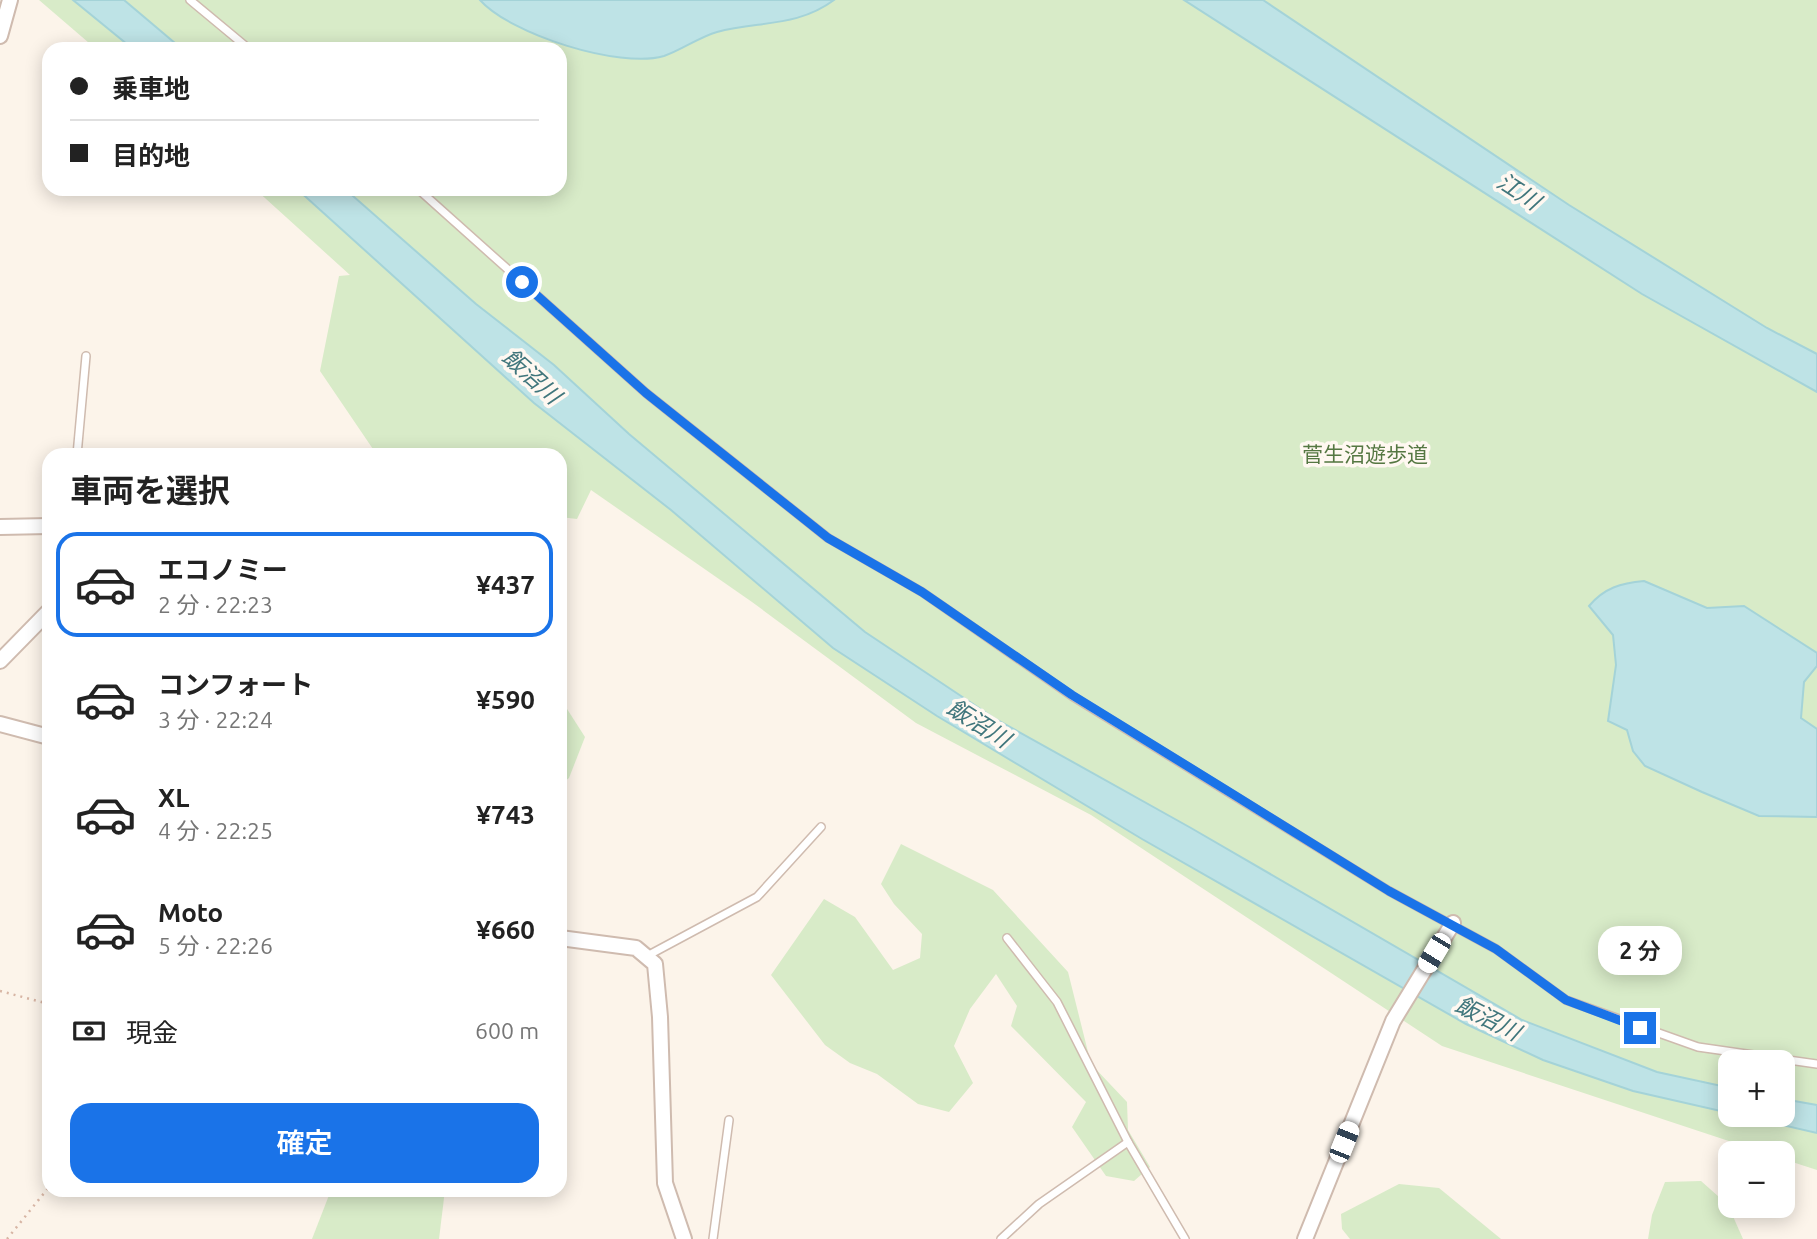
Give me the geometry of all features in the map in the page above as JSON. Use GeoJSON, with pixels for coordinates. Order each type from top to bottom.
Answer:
{"type":"FeatureCollection","features":[{"type":"Feature","properties":{"kind":"street"},"geometry":{"type":"LineString","coordinates":[[0,36],[10,1]]}},
{"type":"Feature","properties":{"kind":"street"},"geometry":{"type":"LineString","coordinates":[[0,527],[42,526]]}},
{"type":"Feature","properties":{"kind":"street"},"geometry":{"type":"LineString","coordinates":[[0,661],[42,618]]}},
{"type":"Feature","properties":{"kind":"street"},"geometry":{"type":"LineString","coordinates":[[0,724],[42,735]]}},
{"type":"Feature","properties":{"kind":"street"},"geometry":{"type":"LineString","coordinates":[[1305,1239],[1393,1021],[1450,927]]}},
{"type":"Feature","properties":{"kind":"street"},"geometry":{"type":"LineString","coordinates":[[567,939],[636,948],[655,964],[660,1017],[664,1183],[684,1239]]}},
{"type":"Feature","properties":{"kind":"lane"},"geometry":{"type":"LineString","coordinates":[[190,0],[241,42]]}},
{"type":"Feature","properties":{"kind":"lane"},"geometry":{"type":"LineString","coordinates":[[426,196],[646,393],[828,538],[922,592],[1084,703],[1389,891],[1450,927],[1496,949],[1566,1000],[1698,1047],[1817,1064]]}},
{"type":"Feature","properties":{"kind":"lane"},"geometry":{"type":"LineString","coordinates":[[78,448],[86,356]]}},
{"type":"Feature","properties":{"kind":"lane"},"geometry":{"type":"LineString","coordinates":[[646,956],[757,897],[821,827]]}},
{"type":"Feature","properties":{"kind":"lane"},"geometry":{"type":"LineString","coordinates":[[1007,938],[1057,1002],[1128,1142],[1185,1239]]}},
{"type":"Feature","properties":{"kind":"lane"},"geometry":{"type":"LineString","coordinates":[[713,1239],[729,1120]]}},
{"type":"Feature","properties":{"kind":"lane"},"geometry":{"type":"LineString","coordinates":[[1001,1239],[1039,1204],[1128,1142]]}},
{"type":"Feature","properties":{"kind":"path"},"geometry":{"type":"LineString","coordinates":[[0,991],[42,1002]]}},
{"type":"Feature","properties":{"kind":"path"},"geometry":{"type":"LineString","coordinates":[[7,1239],[42,1196]]}},
{"type":"Feature","properties":{"kind":"green space","name":"菅生沼遊歩道"},"geometry":{"type":"Polygon","coordinates":[[[39,0],[1817,0],[1817,1170],[1795,1163],[1795,1141],[1729,1141],[1442,1046],[1091,815],[916,723],[752,602],[591,490],[577,519],[567,518],[567,448],[372,448],[320,371],[339,276],[350,275],[263,196],[567,196],[567,42],[88,42],[39,0]]]}},
{"type":"Feature","properties":{"kind":"green space"},"geometry":{"type":"Polygon","coordinates":[[[567,709],[585,737],[567,780],[567,709]]]}},
{"type":"Feature","properties":{"kind":"green space"},"geometry":{"type":"Polygon","coordinates":[[[901,844],[993,890],[1068,972],[1091,1064],[1127,1102],[1128,1130],[1150,1167],[1134,1181],[1106,1176],[1072,1127],[1086,1102],[1011,1026],[1017,1006],[996,974],[970,1009],[954,1046],[973,1083],[949,1112],[918,1104],[877,1074],[850,1063],[825,1045],[771,975],[824,899],[855,917],[893,970],[920,958],[922,934],[894,904],[881,884],[901,844]]]}},
{"type":"Feature","properties":{"kind":"green space"},"geometry":{"type":"Polygon","coordinates":[[[1701,1181],[1718,1196],[1718,1218],[1734,1218],[1743,1239],[1648,1239],[1652,1215],[1665,1182],[1701,1181]]]}},
{"type":"Feature","properties":{"kind":"green space"},"geometry":{"type":"Polygon","coordinates":[[[1399,1184],[1439,1188],[1501,1239],[1350,1239],[1342,1229],[1341,1214],[1399,1184]]]}},
{"type":"Feature","properties":{"kind":"green space"},"geometry":{"type":"Polygon","coordinates":[[[328,1197],[444,1197],[439,1239],[312,1239],[328,1197]]]}},
{"type":"Feature","properties":{"kind":"water"},"geometry":{"type":"Polygon","coordinates":[[[73,0],[124,0],[174,42],[124,42],[73,0]]]}},
{"type":"Feature","properties":{"kind":"water"},"geometry":{"type":"Polygon","coordinates":[[[480,0],[834,0],[806,15],[717,32],[664,56],[644,59],[620,58],[567,46],[567,42],[556,42],[540,36],[495,13],[480,0]]]}},
{"type":"Feature","properties":{"kind":"water","name":"江川"},"geometry":{"type":"Polygon","coordinates":[[[1184,0],[1263,0],[1569,205],[1767,328],[1817,354],[1817,392],[1642,294],[1184,0]]]}},
{"type":"Feature","properties":{"kind":"water","name":"飯沼川"},"geometry":{"type":"Polygon","coordinates":[[[305,196],[353,196],[476,304],[554,365],[629,434],[865,632],[994,718],[1191,828],[1522,1020],[1657,1072],[1718,1085],[1718,1110],[1633,1091],[1543,1060],[1466,1024],[1142,839],[937,716],[833,648],[671,510],[534,403],[305,196]]]}},
{"type":"Feature","properties":{"kind":"water"},"geometry":{"type":"Polygon","coordinates":[[[1644,581],[1707,608],[1744,606],[1817,653],[1817,666],[1804,682],[1801,718],[1817,729],[1817,817],[1759,816],[1645,766],[1633,751],[1627,730],[1608,721],[1616,665],[1613,635],[1589,606],[1614,588],[1644,581]]]}},
{"type":"Feature","properties":{"kind":"water"},"geometry":{"type":"Polygon","coordinates":[[[1795,1101],[1817,1105],[1817,1133],[1791,1127],[1795,1127],[1795,1101]]]}},
{"type":"Feature","properties":{"kind":"route"},"geometry":{"type":"LineString","coordinates":[[522,282],[646,393],[828,538],[922,592],[1072,695],[1389,891],[1496,949],[1566,1000],[1640,1028]]}}]}
